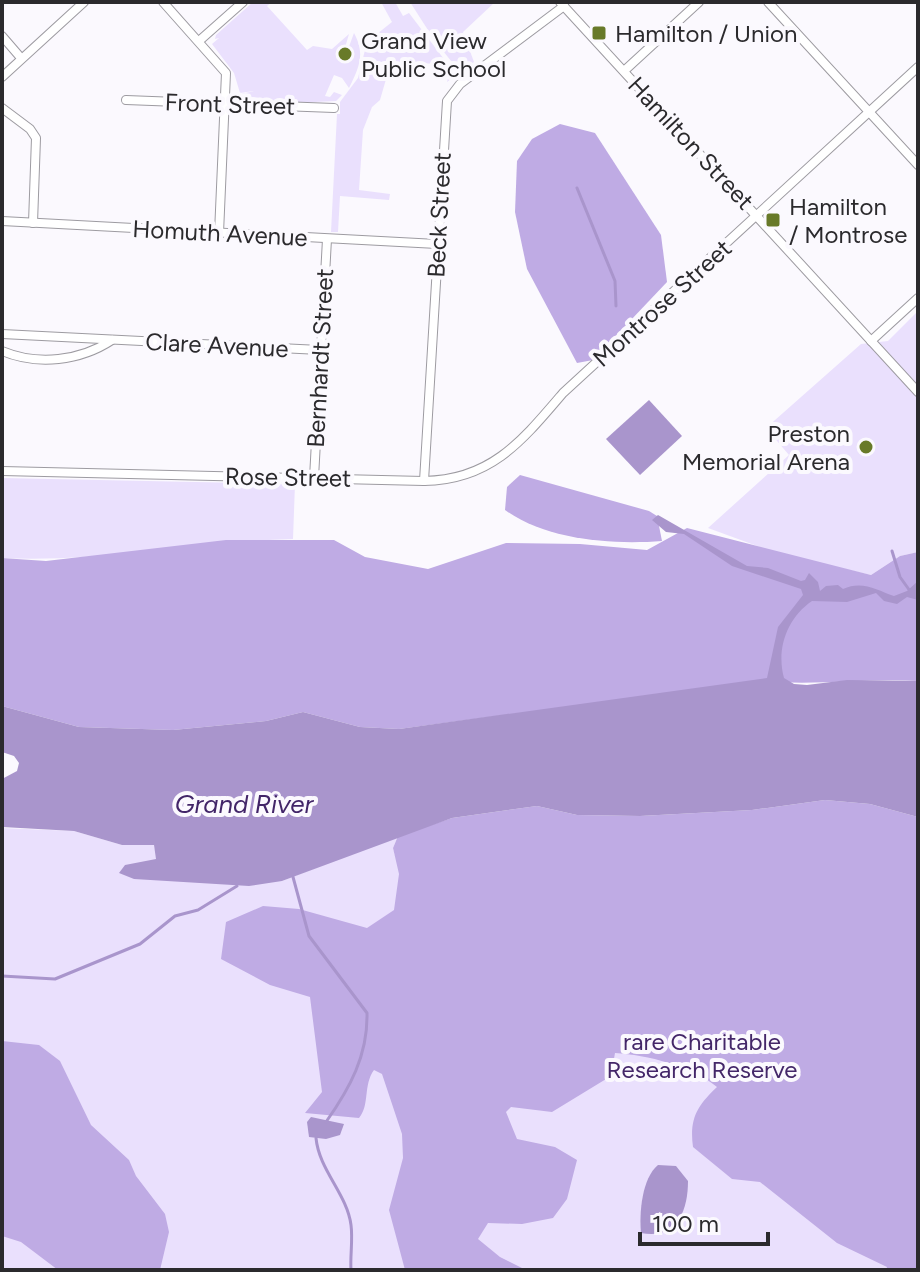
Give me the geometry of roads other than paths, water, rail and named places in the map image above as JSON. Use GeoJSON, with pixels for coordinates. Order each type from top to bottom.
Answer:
{"type":"FeatureCollection","features":[{"type":"Feature","properties":{"kind":"street"},"geometry":{"type":"LineString","coordinates":[[2,77],[84,2]]}},
{"type":"Feature","properties":{"kind":"street"},"geometry":{"type":"LineString","coordinates":[[163,2],[226,73],[219,233]]}},
{"type":"Feature","properties":{"kind":"street"},"geometry":{"type":"LineString","coordinates":[[199,41],[243,2]]}},
{"type":"Feature","properties":{"kind":"street"},"geometry":{"type":"LineString","coordinates":[[624,71],[699,2]]}},
{"type":"Feature","properties":{"kind":"street"},"geometry":{"type":"LineString","coordinates":[[768,2],[918,165]]}},
{"type":"Feature","properties":{"kind":"street","name":"Hamilton Street"},"geometry":{"type":"LineString","coordinates":[[562,4],[918,392]]}},
{"type":"Feature","properties":{"kind":"street","name":"Beck Street"},"geometry":{"type":"LineString","coordinates":[[424,481],[447,101],[460,84],[562,4]]}},
{"type":"Feature","properties":{"kind":"street"},"geometry":{"type":"LineString","coordinates":[[2,36],[21,58]]}},
{"type":"Feature","properties":{"kind":"street","name":"Montrose Street"},"geometry":{"type":"LineString","coordinates":[[548,410],[918,67]]}},
{"type":"Feature","properties":{"kind":"street","name":"Front Street"},"geometry":{"type":"LineString","coordinates":[[126,100],[334,108]]}},
{"type":"Feature","properties":{"kind":"street"},"geometry":{"type":"LineString","coordinates":[[2,108],[30,129],[36,138],[33,223]]}},
{"type":"Feature","properties":{"kind":"street","name":"Homuth Avenue"},"geometry":{"type":"LineString","coordinates":[[2,221],[437,244]]}},
{"type":"Feature","properties":{"kind":"street","name":"Bernhardt Street"},"geometry":{"type":"LineString","coordinates":[[314,478],[327,239]]}},
{"type":"Feature","properties":{"kind":"street"},"geometry":{"type":"LineString","coordinates":[[871,341],[918,298]]}},
{"type":"Feature","properties":{"kind":"street","name":"Clare Avenue"},"geometry":{"type":"LineString","coordinates":[[2,334],[320,350]]}},
{"type":"Feature","properties":{"kind":"street","name":"Clare Avenue"},"geometry":{"type":"LineString","coordinates":[[2,351],[41,360],[70,358],[96,351],[113,339]]}},
{"type":"Feature","properties":{"kind":"street","name":"Rose Street"},"geometry":{"type":"LineString","coordinates":[[2,471],[446,481],[474,474],[527,434],[548,410]]}},
{"type":"Feature","properties":{"kind":"water"},"geometry":{"type":"Polygon","coordinates":[[[649,400],[682,436],[640,475],[606,439],[649,400]]]}},
{"type":"Feature","properties":{"kind":"water","name":"Grand River"},"geometry":{"type":"Polygon","coordinates":[[[658,515],[747,566],[768,568],[801,581],[809,573],[818,582],[820,591],[826,586],[838,585],[843,589],[857,585],[894,596],[907,591],[918,581],[918,600],[907,597],[897,604],[884,601],[876,593],[847,602],[812,601],[790,625],[781,656],[784,678],[794,684],[847,680],[918,681],[918,817],[870,804],[825,800],[752,810],[640,816],[577,815],[537,806],[452,818],[282,881],[249,886],[134,879],[119,873],[125,865],[156,859],[154,845],[122,845],[74,831],[2,827],[2,779],[17,771],[19,763],[14,756],[2,752],[2,706],[79,727],[173,730],[266,721],[303,712],[360,727],[399,729],[767,678],[778,627],[803,595],[801,589],[732,566],[684,534],[666,532],[652,520],[658,515]]]}},
{"type":"Feature","properties":{"kind":"water"},"geometry":{"type":"Polygon","coordinates":[[[311,1117],[344,1124],[340,1135],[326,1139],[309,1137],[307,1122],[311,1117]]]}},
{"type":"Feature","properties":{"kind":"water"},"geometry":{"type":"Polygon","coordinates":[[[658,1165],[676,1166],[688,1181],[686,1203],[678,1221],[671,1228],[653,1234],[641,1233],[645,1187],[658,1165]]]}},
{"type":"Feature","properties":{"kind":"waterway"},"geometry":{"type":"LineString","coordinates":[[577,188],[615,281],[616,306]]}},
{"type":"Feature","properties":{"kind":"waterway"},"geometry":{"type":"LineString","coordinates":[[892,551],[900,577],[910,591]]}},
{"type":"Feature","properties":{"kind":"waterway"},"geometry":{"type":"LineString","coordinates":[[293,877],[309,936],[367,1013],[361,1057],[343,1097],[326,1122]]}},
{"type":"Feature","properties":{"kind":"waterway"},"geometry":{"type":"LineString","coordinates":[[2,976],[55,979],[140,944],[175,916],[198,910],[237,886]]}},
{"type":"Feature","properties":{"kind":"waterway"},"geometry":{"type":"LineString","coordinates":[[316,1138],[322,1161],[348,1214],[352,1231],[351,1270]]}},
{"type":"Feature","properties":{"kind":"place","name":"Hamilton / Union"},"geometry":{"type":"Point","coordinates":[599,33]}},
{"type":"Feature","properties":{"kind":"place","name":"Grand View Public School"},"geometry":{"type":"Point","coordinates":[345,54]}},
{"type":"Feature","properties":{"kind":"place","name":"Hamilton / Montrose"},"geometry":{"type":"Point","coordinates":[773,220]}},
{"type":"Feature","properties":{"kind":"place","name":"Preston Memorial Arena"},"geometry":{"type":"Point","coordinates":[866,447]}},
{"type":"Feature","properties":{"kind":"park label","name":"rare Charitable Research Reserve"},"geometry":{"type":"Point","coordinates":[702,1055]}}]}
